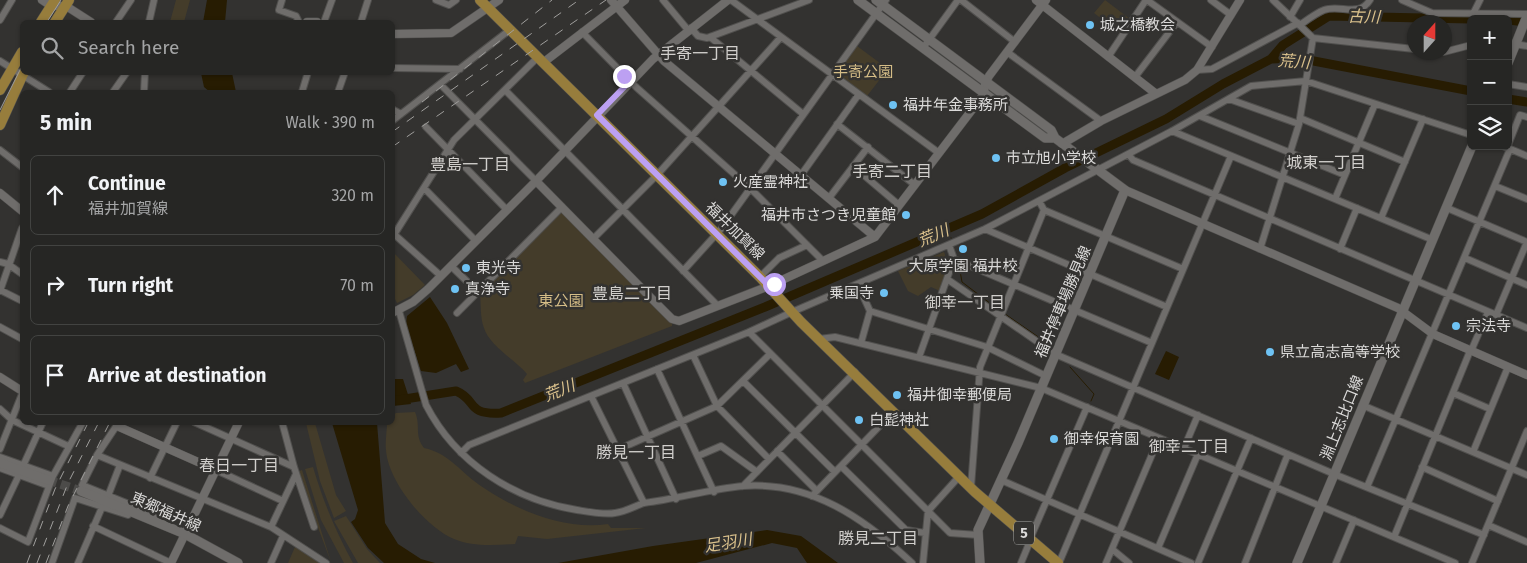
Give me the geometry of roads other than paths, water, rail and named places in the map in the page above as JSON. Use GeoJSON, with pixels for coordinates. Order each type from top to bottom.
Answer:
{"type":"FeatureCollection","features":[{"type":"Feature","properties":{"kind":"main road"},"geometry":{"type":"LineString","coordinates":[[858,0],[1045,138],[1058,141]]}},
{"type":"Feature","properties":{"kind":"main road"},"geometry":{"type":"LineString","coordinates":[[882,2],[1051,130],[1058,141],[1072,152],[1125,190]]}},
{"type":"Feature","properties":{"kind":"main road"},"geometry":{"type":"LineString","coordinates":[[42,20],[53,3]]}},
{"type":"Feature","properties":{"kind":"main road"},"geometry":{"type":"LineString","coordinates":[[56,20],[67,3]]}},
{"type":"Feature","properties":{"kind":"main road","name":"福井加賀線"},"geometry":{"type":"LineString","coordinates":[[484,4],[760,277],[819,339],[1029,542],[1048,563]]}},
{"type":"Feature","properties":{"kind":"main road"},"geometry":{"type":"LineString","coordinates":[[1512,44],[1526,18]]}},
{"type":"Feature","properties":{"kind":"main road"},"geometry":{"type":"LineString","coordinates":[[0,90],[20,55]]}},
{"type":"Feature","properties":{"kind":"main road"},"geometry":{"type":"LineString","coordinates":[[0,125],[23,75]]}},
{"type":"Feature","properties":{"kind":"main road","name":"淵上志比口線"},"geometry":{"type":"LineString","coordinates":[[1297,563],[1470,150]]}},
{"type":"Feature","properties":{"kind":"main road","name":"福井停車場勝見線"},"geometry":{"type":"LineString","coordinates":[[978,535],[1125,190]]}},
{"type":"Feature","properties":{"kind":"main road"},"geometry":{"type":"LineString","coordinates":[[0,462],[50,481]]}},
{"type":"Feature","properties":{"kind":"main road","name":"東郷福井線"},"geometry":{"type":"LineString","coordinates":[[81,492],[185,534],[238,563]]}},
{"type":"Feature","properties":{"kind":"main road"},"geometry":{"type":"LineString","coordinates":[[978,535],[980,563]]}},
{"type":"Feature","properties":{"kind":"main road","name":"福井加賀線"},"geometry":{"type":"LineString","coordinates":[[1029,542],[1059,563]]}},
{"type":"Feature","properties":{"kind":"street"},"geometry":{"type":"LineString","coordinates":[[0,20],[12,0]]}},
{"type":"Feature","properties":{"kind":"street"},"geometry":{"type":"LineString","coordinates":[[42,0],[53,3],[67,3],[88,20]]}},
{"type":"Feature","properties":{"kind":"street"},"geometry":{"type":"LineString","coordinates":[[117,20],[131,0]]}},
{"type":"Feature","properties":{"kind":"street"},"geometry":{"type":"LineString","coordinates":[[149,20],[154,0]]}},
{"type":"Feature","properties":{"kind":"street"},"geometry":{"type":"LineString","coordinates":[[282,0],[279,10],[296,16],[298,20]]}},
{"type":"Feature","properties":{"kind":"street"},"geometry":{"type":"LineString","coordinates":[[325,20],[332,0]]}},
{"type":"Feature","properties":{"kind":"street"},"geometry":{"type":"LineString","coordinates":[[362,20],[368,0]]}},
{"type":"Feature","properties":{"kind":"street"},"geometry":{"type":"LineString","coordinates":[[436,0],[449,5],[456,0]]}},
{"type":"Feature","properties":{"kind":"street"},"geometry":{"type":"LineString","coordinates":[[395,34],[451,33],[484,4],[499,0]]}},
{"type":"Feature","properties":{"kind":"street"},"geometry":{"type":"LineString","coordinates":[[395,235],[454,140],[505,90],[541,59],[582,32],[614,3],[625,0]]}},
{"type":"Feature","properties":{"kind":"street"},"geometry":{"type":"LineString","coordinates":[[663,0],[690,29],[701,37],[710,37],[809,0]]}},
{"type":"Feature","properties":{"kind":"street"},"geometry":{"type":"LineString","coordinates":[[814,493],[790,488],[743,486],[644,503],[616,513],[582,511],[547,504],[506,486],[487,474],[445,437],[426,405],[396,312],[414,302],[441,276],[536,181],[597,115],[657,55],[730,0],[939,153]]}},
{"type":"Feature","properties":{"kind":"street"},"geometry":{"type":"LineString","coordinates":[[923,48],[960,0],[1015,42]]}},
{"type":"Feature","properties":{"kind":"street"},"geometry":{"type":"LineString","coordinates":[[1036,0],[1044,3],[1155,94]]}},
{"type":"Feature","properties":{"kind":"street"},"geometry":{"type":"LineString","coordinates":[[1108,57],[1147,0],[1212,47]]}},
{"type":"Feature","properties":{"kind":"street"},"geometry":{"type":"LineString","coordinates":[[1211,0],[1231,15]]}},
{"type":"Feature","properties":{"kind":"street"},"geometry":{"type":"LineString","coordinates":[[1058,141],[1185,80],[1197,70],[1240,0]]}},
{"type":"Feature","properties":{"kind":"street"},"geometry":{"type":"LineString","coordinates":[[1273,0],[1311,36],[1407,48]]}},
{"type":"Feature","properties":{"kind":"street"},"geometry":{"type":"LineString","coordinates":[[1290,16],[1300,0]]}},
{"type":"Feature","properties":{"kind":"street"},"geometry":{"type":"LineString","coordinates":[[1197,70],[1212,69],[1300,25],[1325,9],[1357,13],[1370,0]]}},
{"type":"Feature","properties":{"kind":"street"},"geometry":{"type":"LineString","coordinates":[[1402,0],[1432,13],[1474,12],[1526,18]]}},
{"type":"Feature","properties":{"kind":"street"},"geometry":{"type":"LineString","coordinates":[[1474,12],[1480,0]]}},
{"type":"Feature","properties":{"kind":"street"},"geometry":{"type":"LineString","coordinates":[[683,270],[717,235],[882,2]]}},
{"type":"Feature","properties":{"kind":"street"},"geometry":{"type":"LineString","coordinates":[[614,3],[657,55],[875,237]]}},
{"type":"Feature","properties":{"kind":"street"},"geometry":{"type":"LineString","coordinates":[[440,84],[672,319],[679,321],[718,306],[772,290],[823,261],[875,237],[984,94],[986,82],[1044,3]]}},
{"type":"Feature","properties":{"kind":"street"},"geometry":{"type":"LineString","coordinates":[[1135,77],[1177,22]]}},
{"type":"Feature","properties":{"kind":"street"},"geometry":{"type":"LineString","coordinates":[[395,119],[507,32]]}},
{"type":"Feature","properties":{"kind":"street"},"geometry":{"type":"LineString","coordinates":[[582,32],[630,81],[690,137],[750,188],[823,261]]}},
{"type":"Feature","properties":{"kind":"street"},"geometry":{"type":"LineString","coordinates":[[1260,248],[1300,121],[1312,48],[1311,36]]}},
{"type":"Feature","properties":{"kind":"street"},"geometry":{"type":"LineString","coordinates":[[710,37],[803,114]]}},
{"type":"Feature","properties":{"kind":"street"},"geometry":{"type":"LineString","coordinates":[[593,239],[657,175],[782,37]]}},
{"type":"Feature","properties":{"kind":"street"},"geometry":{"type":"LineString","coordinates":[[1512,44],[1527,46]]}},
{"type":"Feature","properties":{"kind":"street"},"geometry":{"type":"LineString","coordinates":[[1452,50],[1467,46]]}},
{"type":"Feature","properties":{"kind":"street"},"geometry":{"type":"LineString","coordinates":[[1007,52],[1101,121]]}},
{"type":"Feature","properties":{"kind":"street"},"geometry":{"type":"LineString","coordinates":[[0,61],[20,73]]}},
{"type":"Feature","properties":{"kind":"street"},"geometry":{"type":"LineString","coordinates":[[395,68],[460,69]]}},
{"type":"Feature","properties":{"kind":"street"},"geometry":{"type":"LineString","coordinates":[[24,75],[45,90]]}},
{"type":"Feature","properties":{"kind":"street"},"geometry":{"type":"LineString","coordinates":[[71,90],[81,75]]}},
{"type":"Feature","properties":{"kind":"street"},"geometry":{"type":"LineString","coordinates":[[114,90],[125,75]]}},
{"type":"Feature","properties":{"kind":"street"},"geometry":{"type":"LineString","coordinates":[[144,90],[145,75]]}},
{"type":"Feature","properties":{"kind":"street"},"geometry":{"type":"LineString","coordinates":[[303,90],[307,75]]}},
{"type":"Feature","properties":{"kind":"street"},"geometry":{"type":"LineString","coordinates":[[340,90],[344,75]]}},
{"type":"Feature","properties":{"kind":"street"},"geometry":{"type":"LineString","coordinates":[[461,453],[469,445],[749,332],[790,310],[858,285],[985,229],[1172,132],[1251,86],[1306,81],[1467,134]]}},
{"type":"Feature","properties":{"kind":"street"},"geometry":{"type":"LineString","coordinates":[[1512,85],[1527,87]]}},
{"type":"Feature","properties":{"kind":"street"},"geometry":{"type":"LineString","coordinates":[[505,90],[564,152],[718,306]]}},
{"type":"Feature","properties":{"kind":"street"},"geometry":{"type":"LineString","coordinates":[[802,175],[859,94]]}},
{"type":"Feature","properties":{"kind":"street"},"geometry":{"type":"LineString","coordinates":[[1229,99],[1300,121],[1358,142],[1405,162]]}},
{"type":"Feature","properties":{"kind":"street"},"geometry":{"type":"LineString","coordinates":[[1335,199],[1375,104]]}},
{"type":"Feature","properties":{"kind":"street"},"geometry":{"type":"LineString","coordinates":[[395,111],[401,114]]}},
{"type":"Feature","properties":{"kind":"street"},"geometry":{"type":"LineString","coordinates":[[1512,135],[1520,115],[1527,117]]}},
{"type":"Feature","properties":{"kind":"street"},"geometry":{"type":"LineString","coordinates":[[1200,116],[1345,175]]}},
{"type":"Feature","properties":{"kind":"street"},"geometry":{"type":"LineString","coordinates":[[1381,218],[1423,119]]}},
{"type":"Feature","properties":{"kind":"street"},"geometry":{"type":"LineString","coordinates":[[837,124],[914,185]]}},
{"type":"Feature","properties":{"kind":"street"},"geometry":{"type":"LineString","coordinates":[[426,127],[507,210]]}},
{"type":"Feature","properties":{"kind":"street"},"geometry":{"type":"LineString","coordinates":[[1172,132],[1433,240]]}},
{"type":"Feature","properties":{"kind":"street"},"geometry":{"type":"LineString","coordinates":[[829,198],[868,147]]}},
{"type":"Feature","properties":{"kind":"street"},"geometry":{"type":"LineString","coordinates":[[1512,149],[1527,156]]}},
{"type":"Feature","properties":{"kind":"street"},"geometry":{"type":"LineString","coordinates":[[0,150],[20,165]]}},
{"type":"Feature","properties":{"kind":"street"},"geometry":{"type":"LineString","coordinates":[[1368,487],[1495,186],[1506,150]]}},
{"type":"Feature","properties":{"kind":"street"},"geometry":{"type":"LineString","coordinates":[[1129,155],[1133,160],[1270,220],[1527,328]]}},
{"type":"Feature","properties":{"kind":"street"},"geometry":{"type":"LineString","coordinates":[[1059,563],[1231,156]]}},
{"type":"Feature","properties":{"kind":"street"},"geometry":{"type":"LineString","coordinates":[[853,166],[899,205]]}},
{"type":"Feature","properties":{"kind":"street"},"geometry":{"type":"LineString","coordinates":[[1495,186],[1527,199]]}},
{"type":"Feature","properties":{"kind":"street"},"geometry":{"type":"LineString","coordinates":[[424,188],[476,241]]}},
{"type":"Feature","properties":{"kind":"street"},"geometry":{"type":"LineString","coordinates":[[1125,190],[1402,310],[1433,334],[1527,375]]}},
{"type":"Feature","properties":{"kind":"street"},"geometry":{"type":"LineString","coordinates":[[0,193],[20,209]]}},
{"type":"Feature","properties":{"kind":"street"},"geometry":{"type":"LineString","coordinates":[[1039,201],[1044,210],[1183,268]]}},
{"type":"Feature","properties":{"kind":"street"},"geometry":{"type":"LineString","coordinates":[[457,313],[562,207]]}},
{"type":"Feature","properties":{"kind":"street"},"geometry":{"type":"LineString","coordinates":[[1340,249],[1357,208]]}},
{"type":"Feature","properties":{"kind":"street"},"geometry":{"type":"LineString","coordinates":[[1446,208],[1527,242],[1496,315]]}},
{"type":"Feature","properties":{"kind":"street"},"geometry":{"type":"LineString","coordinates":[[971,487],[980,373],[987,347],[1044,210]]}},
{"type":"Feature","properties":{"kind":"street"},"geometry":{"type":"LineString","coordinates":[[985,229],[1167,307]]}},
{"type":"Feature","properties":{"kind":"street"},"geometry":{"type":"LineString","coordinates":[[20,233],[0,290],[20,300]]}},
{"type":"Feature","properties":{"kind":"street"},"geometry":{"type":"LineString","coordinates":[[395,238],[441,276]]}},
{"type":"Feature","properties":{"kind":"street"},"geometry":{"type":"LineString","coordinates":[[760,277],[779,258],[807,245]]}},
{"type":"Feature","properties":{"kind":"street"},"geometry":{"type":"LineString","coordinates":[[918,357],[954,259],[949,245]]}},
{"type":"Feature","properties":{"kind":"street"},"geometry":{"type":"LineString","coordinates":[[1465,258],[1527,285]]}},
{"type":"Feature","properties":{"kind":"street"},"geometry":{"type":"LineString","coordinates":[[954,259],[1152,343]]}},
{"type":"Feature","properties":{"kind":"street"},"geometry":{"type":"LineString","coordinates":[[0,262],[8,264],[20,273]]}},
{"type":"Feature","properties":{"kind":"street"},"geometry":{"type":"LineString","coordinates":[[451,266],[477,291]]}},
{"type":"Feature","properties":{"kind":"street"},"geometry":{"type":"LineString","coordinates":[[947,279],[1001,313],[1056,354],[1334,474],[1484,535]]}},
{"type":"Feature","properties":{"kind":"street"},"geometry":{"type":"LineString","coordinates":[[858,285],[870,310],[861,343]]}},
{"type":"Feature","properties":{"kind":"street"},"geometry":{"type":"LineString","coordinates":[[870,310],[987,347],[1046,376]]}},
{"type":"Feature","properties":{"kind":"street"},"geometry":{"type":"LineString","coordinates":[[1394,537],[1488,312]]}},
{"type":"Feature","properties":{"kind":"street"},"geometry":{"type":"LineString","coordinates":[[0,327],[20,338]]}},
{"type":"Feature","properties":{"kind":"street"},"geometry":{"type":"LineString","coordinates":[[749,332],[950,533],[978,535]]}},
{"type":"Feature","properties":{"kind":"street"},"geometry":{"type":"LineString","coordinates":[[819,339],[835,337],[1041,388],[1455,563]]}},
{"type":"Feature","properties":{"kind":"street"},"geometry":{"type":"LineString","coordinates":[[617,450],[717,406],[770,354]]}},
{"type":"Feature","properties":{"kind":"street"},"geometry":{"type":"LineString","coordinates":[[693,355],[717,406],[769,459]]}},
{"type":"Feature","properties":{"kind":"street"},"geometry":{"type":"LineString","coordinates":[[1473,452],[1508,367]]}},
{"type":"Feature","properties":{"kind":"street"},"geometry":{"type":"LineString","coordinates":[[657,369],[714,492]]}},
{"type":"Feature","properties":{"kind":"street"},"geometry":{"type":"LineString","coordinates":[[743,486],[854,372]]}},
{"type":"Feature","properties":{"kind":"street"},"geometry":{"type":"LineString","coordinates":[[0,376],[20,391]]}},
{"type":"Feature","properties":{"kind":"street"},"geometry":{"type":"LineString","coordinates":[[743,381],[835,472]]}},
{"type":"Feature","properties":{"kind":"street"},"geometry":{"type":"LineString","coordinates":[[623,383],[676,499]]}},
{"type":"Feature","properties":{"kind":"street"},"geometry":{"type":"LineString","coordinates":[[1453,393],[1490,409]]}},
{"type":"Feature","properties":{"kind":"street"},"geometry":{"type":"LineString","coordinates":[[591,396],[644,503]]}},
{"type":"Feature","properties":{"kind":"street"},"geometry":{"type":"LineString","coordinates":[[0,449],[20,398]]}},
{"type":"Feature","properties":{"kind":"street"},"geometry":{"type":"LineString","coordinates":[[1362,405],[1527,475]]}},
{"type":"Feature","properties":{"kind":"street"},"geometry":{"type":"LineString","coordinates":[[1021,563],[1087,407]]}},
{"type":"Feature","properties":{"kind":"street"},"geometry":{"type":"LineString","coordinates":[[0,409],[12,420],[20,424]]}},
{"type":"Feature","properties":{"kind":"street"},"geometry":{"type":"LineString","coordinates":[[814,493],[894,411]]}},
{"type":"Feature","properties":{"kind":"street"},"geometry":{"type":"LineString","coordinates":[[1184,448],[1198,416]]}},
{"type":"Feature","properties":{"kind":"street"},"geometry":{"type":"LineString","coordinates":[[23,425],[68,446]]}},
{"type":"Feature","properties":{"kind":"street"},"geometry":{"type":"LineString","coordinates":[[23,466],[42,425]]}},
{"type":"Feature","properties":{"kind":"street"},"geometry":{"type":"LineString","coordinates":[[0,528],[28,542],[50,481],[81,425]]}},
{"type":"Feature","properties":{"kind":"street"},"geometry":{"type":"LineString","coordinates":[[117,425],[97,455],[81,484],[151,513],[158,522]]}},
{"type":"Feature","properties":{"kind":"street"},"geometry":{"type":"LineString","coordinates":[[120,425],[283,501]]}},
{"type":"Feature","properties":{"kind":"street"},"geometry":{"type":"LineString","coordinates":[[150,478],[176,425]]}},
{"type":"Feature","properties":{"kind":"street"},"geometry":{"type":"LineString","coordinates":[[204,425],[295,471]]}},
{"type":"Feature","properties":{"kind":"street"},"geometry":{"type":"LineString","coordinates":[[94,526],[171,563],[238,425]]}},
{"type":"Feature","properties":{"kind":"street"},"geometry":{"type":"LineString","coordinates":[[283,425],[295,471],[314,527]]}},
{"type":"Feature","properties":{"kind":"street"},"geometry":{"type":"LineString","coordinates":[[1472,563],[1527,432]]}},
{"type":"Feature","properties":{"kind":"street"},"geometry":{"type":"LineString","coordinates":[[1106,563],[1159,438]]}},
{"type":"Feature","properties":{"kind":"street"},"geometry":{"type":"LineString","coordinates":[[1198,563],[1251,438]]}},
{"type":"Feature","properties":{"kind":"street"},"geometry":{"type":"LineString","coordinates":[[698,456],[721,446],[757,472]]}},
{"type":"Feature","properties":{"kind":"street"},"geometry":{"type":"LineString","coordinates":[[777,452],[814,493],[872,528],[912,563]]}},
{"type":"Feature","properties":{"kind":"street"},"geometry":{"type":"LineString","coordinates":[[1158,548],[1198,454]]}},
{"type":"Feature","properties":{"kind":"street"},"geometry":{"type":"LineString","coordinates":[[1245,563],[1288,454]]}},
{"type":"Feature","properties":{"kind":"street"},"geometry":{"type":"LineString","coordinates":[[97,455],[201,500],[271,527],[326,563]]}},
{"type":"Feature","properties":{"kind":"street"},"geometry":{"type":"LineString","coordinates":[[0,457],[23,466],[50,481]]}},
{"type":"Feature","properties":{"kind":"street"},"geometry":{"type":"LineString","coordinates":[[108,496],[120,465]]}},
{"type":"Feature","properties":{"kind":"street"},"geometry":{"type":"LineString","coordinates":[[841,466],[906,530],[925,533]]}},
{"type":"Feature","properties":{"kind":"street"},"geometry":{"type":"LineString","coordinates":[[1422,467],[1498,501]]}},
{"type":"Feature","properties":{"kind":"street"},"geometry":{"type":"LineString","coordinates":[[0,468],[19,475],[50,481]]}},
{"type":"Feature","properties":{"kind":"street"},"geometry":{"type":"LineString","coordinates":[[271,527],[295,471]]}},
{"type":"Feature","properties":{"kind":"street"},"geometry":{"type":"LineString","coordinates":[[0,515],[19,475]]}},
{"type":"Feature","properties":{"kind":"street"},"geometry":{"type":"LineString","coordinates":[[923,563],[928,511],[956,480]]}},
{"type":"Feature","properties":{"kind":"street"},"geometry":{"type":"LineString","coordinates":[[1001,480],[1191,563]]}},
{"type":"Feature","properties":{"kind":"street"},"geometry":{"type":"LineString","coordinates":[[52,563],[70,516],[73,500],[77,497],[148,522],[158,522]]}},
{"type":"Feature","properties":{"kind":"street"},"geometry":{"type":"LineString","coordinates":[[78,563],[103,505]]}},
{"type":"Feature","properties":{"kind":"street"},"geometry":{"type":"LineString","coordinates":[[1336,563],[1354,520]]}},
{"type":"Feature","properties":{"kind":"street"},"geometry":{"type":"LineString","coordinates":[[1488,525],[1527,542]]}},
{"type":"Feature","properties":{"kind":"street"},"geometry":{"type":"LineString","coordinates":[[271,563],[283,536]]}},
{"type":"Feature","properties":{"kind":"street"},"geometry":{"type":"LineString","coordinates":[[1112,549],[1129,563]]}},
{"type":"Feature","properties":{"kind":"water"},"geometry":{"type":"Polygon","coordinates":[[[207,0],[227,0],[225,20],[203,20],[207,0]]]}},
{"type":"Feature","properties":{"kind":"water"},"geometry":{"type":"Polygon","coordinates":[[[201,75],[232,75],[236,90],[208,90],[204,87],[201,75]]]}},
{"type":"Feature","properties":{"kind":"water"},"geometry":{"type":"Polygon","coordinates":[[[430,297],[447,323],[469,369],[461,372],[456,364],[436,373],[421,371],[406,325],[407,316],[430,297]]]}},
{"type":"Feature","properties":{"kind":"water"},"geometry":{"type":"Polygon","coordinates":[[[1166,351],[1179,357],[1169,380],[1155,374],[1166,351]]]}},
{"type":"Feature","properties":{"kind":"water"},"geometry":{"type":"Polygon","coordinates":[[[395,379],[403,379],[411,404],[395,406],[395,379]]]}},
{"type":"Feature","properties":{"kind":"water"},"geometry":{"type":"Polygon","coordinates":[[[333,425],[377,425],[385,523],[398,544],[421,559],[435,563],[384,563],[368,548],[351,522],[355,519],[358,510],[333,425]]]}},
{"type":"Feature","properties":{"kind":"water","name":"足羽川"},"geometry":{"type":"Polygon","coordinates":[[[767,530],[801,536],[838,563],[807,563],[797,548],[772,543],[696,563],[558,563],[653,546],[767,530]]]}},
{"type":"Feature","properties":{"kind":"waterway","name":"古川"},"geometry":{"type":"LineString","coordinates":[[1271,59],[1283,45],[1329,16],[1467,19]]}},
{"type":"Feature","properties":{"kind":"waterway","name":"古川"},"geometry":{"type":"LineString","coordinates":[[1512,20],[1527,22]]}},
{"type":"Feature","properties":{"kind":"waterway","name":"荒川"},"geometry":{"type":"LineString","coordinates":[[395,401],[456,391],[482,412],[501,413],[765,307],[982,214],[1065,168],[1166,119],[1223,84],[1271,59],[1298,58],[1467,90]]}},
{"type":"Feature","properties":{"kind":"waterway","name":"荒川"},"geometry":{"type":"LineString","coordinates":[[1512,100],[1527,102]]}},
{"type":"Feature","properties":{"kind":"waterway"},"geometry":{"type":"LineString","coordinates":[[947,229],[951,238]]}},
{"type":"Feature","properties":{"kind":"waterway"},"geometry":{"type":"LineString","coordinates":[[959,265],[962,282],[999,310]]}},
{"type":"Feature","properties":{"kind":"waterway"},"geometry":{"type":"LineString","coordinates":[[1005,314],[1047,343]]}},
{"type":"Feature","properties":{"kind":"waterway"},"geometry":{"type":"LineString","coordinates":[[1070,367],[1094,394],[1091,401]]}},
{"type":"Feature","properties":{"kind":"waterway"},"geometry":{"type":"LineString","coordinates":[[1079,430],[1105,443]]}},
{"type":"Feature","properties":{"kind":"tunnel"},"geometry":{"type":"LineString","coordinates":[[48,480],[81,491]]}},
{"type":"Feature","properties":{"kind":"tram line"},"geometry":{"type":"LineString","coordinates":[[48,20],[61,0]]}},
{"type":"Feature","properties":{"kind":"tram line"},"geometry":{"type":"LineString","coordinates":[[0,110],[20,70]]}},
{"type":"Feature","properties":{"kind":"railway"},"geometry":{"type":"LineString","coordinates":[[422,102],[552,0]]}},
{"type":"Feature","properties":{"kind":"railway"},"geometry":{"type":"LineString","coordinates":[[395,130],[579,0]]}},
{"type":"Feature","properties":{"kind":"railway"},"geometry":{"type":"LineString","coordinates":[[395,145],[606,0]]}},
{"type":"Feature","properties":{"kind":"railway"},"geometry":{"type":"LineString","coordinates":[[27,563],[55,489],[87,425]]}},
{"type":"Feature","properties":{"kind":"railway"},"geometry":{"type":"LineString","coordinates":[[37,563],[68,483],[97,425]]}},
{"type":"Feature","properties":{"kind":"railway"},"geometry":{"type":"LineString","coordinates":[[46,563],[68,506],[108,425]]}},
{"type":"Feature","properties":{"kind":"place","name":"城之橋教会"},"geometry":{"type":"Point","coordinates":[1090,25]}},
{"type":"Feature","properties":{"kind":"place","name":"福井年金事務所"},"geometry":{"type":"Point","coordinates":[893,105]}},
{"type":"Feature","properties":{"kind":"place","name":"市立旭小学校"},"geometry":{"type":"Point","coordinates":[996,158]}},
{"type":"Feature","properties":{"kind":"place","name":"火産霊神社"},"geometry":{"type":"Point","coordinates":[723,182]}},
{"type":"Feature","properties":{"kind":"place","name":"福井市さつき児童館"},"geometry":{"type":"Point","coordinates":[906,215]}},
{"type":"Feature","properties":{"kind":"place","name":"大原学園 福井校"},"geometry":{"type":"Point","coordinates":[963,249]}},
{"type":"Feature","properties":{"kind":"place","name":"東光寺"},"geometry":{"type":"Point","coordinates":[466,268]}},
{"type":"Feature","properties":{"kind":"place","name":"真浄寺"},"geometry":{"type":"Point","coordinates":[455,289]}},
{"type":"Feature","properties":{"kind":"place","name":"乗国寺"},"geometry":{"type":"Point","coordinates":[884,293]}},
{"type":"Feature","properties":{"kind":"place","name":"宗法寺"},"geometry":{"type":"Point","coordinates":[1456,326]}},
{"type":"Feature","properties":{"kind":"place","name":"県立高志高等学校"},"geometry":{"type":"Point","coordinates":[1270,352]}},
{"type":"Feature","properties":{"kind":"place","name":"福井御幸郵便局"},"geometry":{"type":"Point","coordinates":[897,395]}},
{"type":"Feature","properties":{"kind":"place","name":"白髭神社"},"geometry":{"type":"Point","coordinates":[859,420]}},
{"type":"Feature","properties":{"kind":"place","name":"御幸保育園"},"geometry":{"type":"Point","coordinates":[1054,439]}},
{"type":"Feature","properties":{"kind":"district","name":"手寄一丁目"},"geometry":{"type":"Point","coordinates":[700,53]}},
{"type":"Feature","properties":{"kind":"district","name":"城東一丁目"},"geometry":{"type":"Point","coordinates":[1326,162]}},
{"type":"Feature","properties":{"kind":"district","name":"豊島一丁目"},"geometry":{"type":"Point","coordinates":[470,164]}},
{"type":"Feature","properties":{"kind":"district","name":"手寄二丁目"},"geometry":{"type":"Point","coordinates":[892,171]}},
{"type":"Feature","properties":{"kind":"district","name":"豊島二丁目"},"geometry":{"type":"Point","coordinates":[632,293]}},
{"type":"Feature","properties":{"kind":"district","name":"御幸一丁目"},"geometry":{"type":"Point","coordinates":[965,302]}},
{"type":"Feature","properties":{"kind":"district","name":"御幸二丁目"},"geometry":{"type":"Point","coordinates":[1189,446]}},
{"type":"Feature","properties":{"kind":"district","name":"勝見一丁目"},"geometry":{"type":"Point","coordinates":[636,452]}},
{"type":"Feature","properties":{"kind":"district","name":"春日一丁目"},"geometry":{"type":"Point","coordinates":[239,465]}},
{"type":"Feature","properties":{"kind":"district","name":"勝見二丁目"},"geometry":{"type":"Point","coordinates":[878,538]}},
{"type":"Feature","properties":{"kind":"park label","name":"手寄公園"},"geometry":{"type":"Point","coordinates":[863,72]}},
{"type":"Feature","properties":{"kind":"park label","name":"東公園"},"geometry":{"type":"Point","coordinates":[561,301]}}]}
